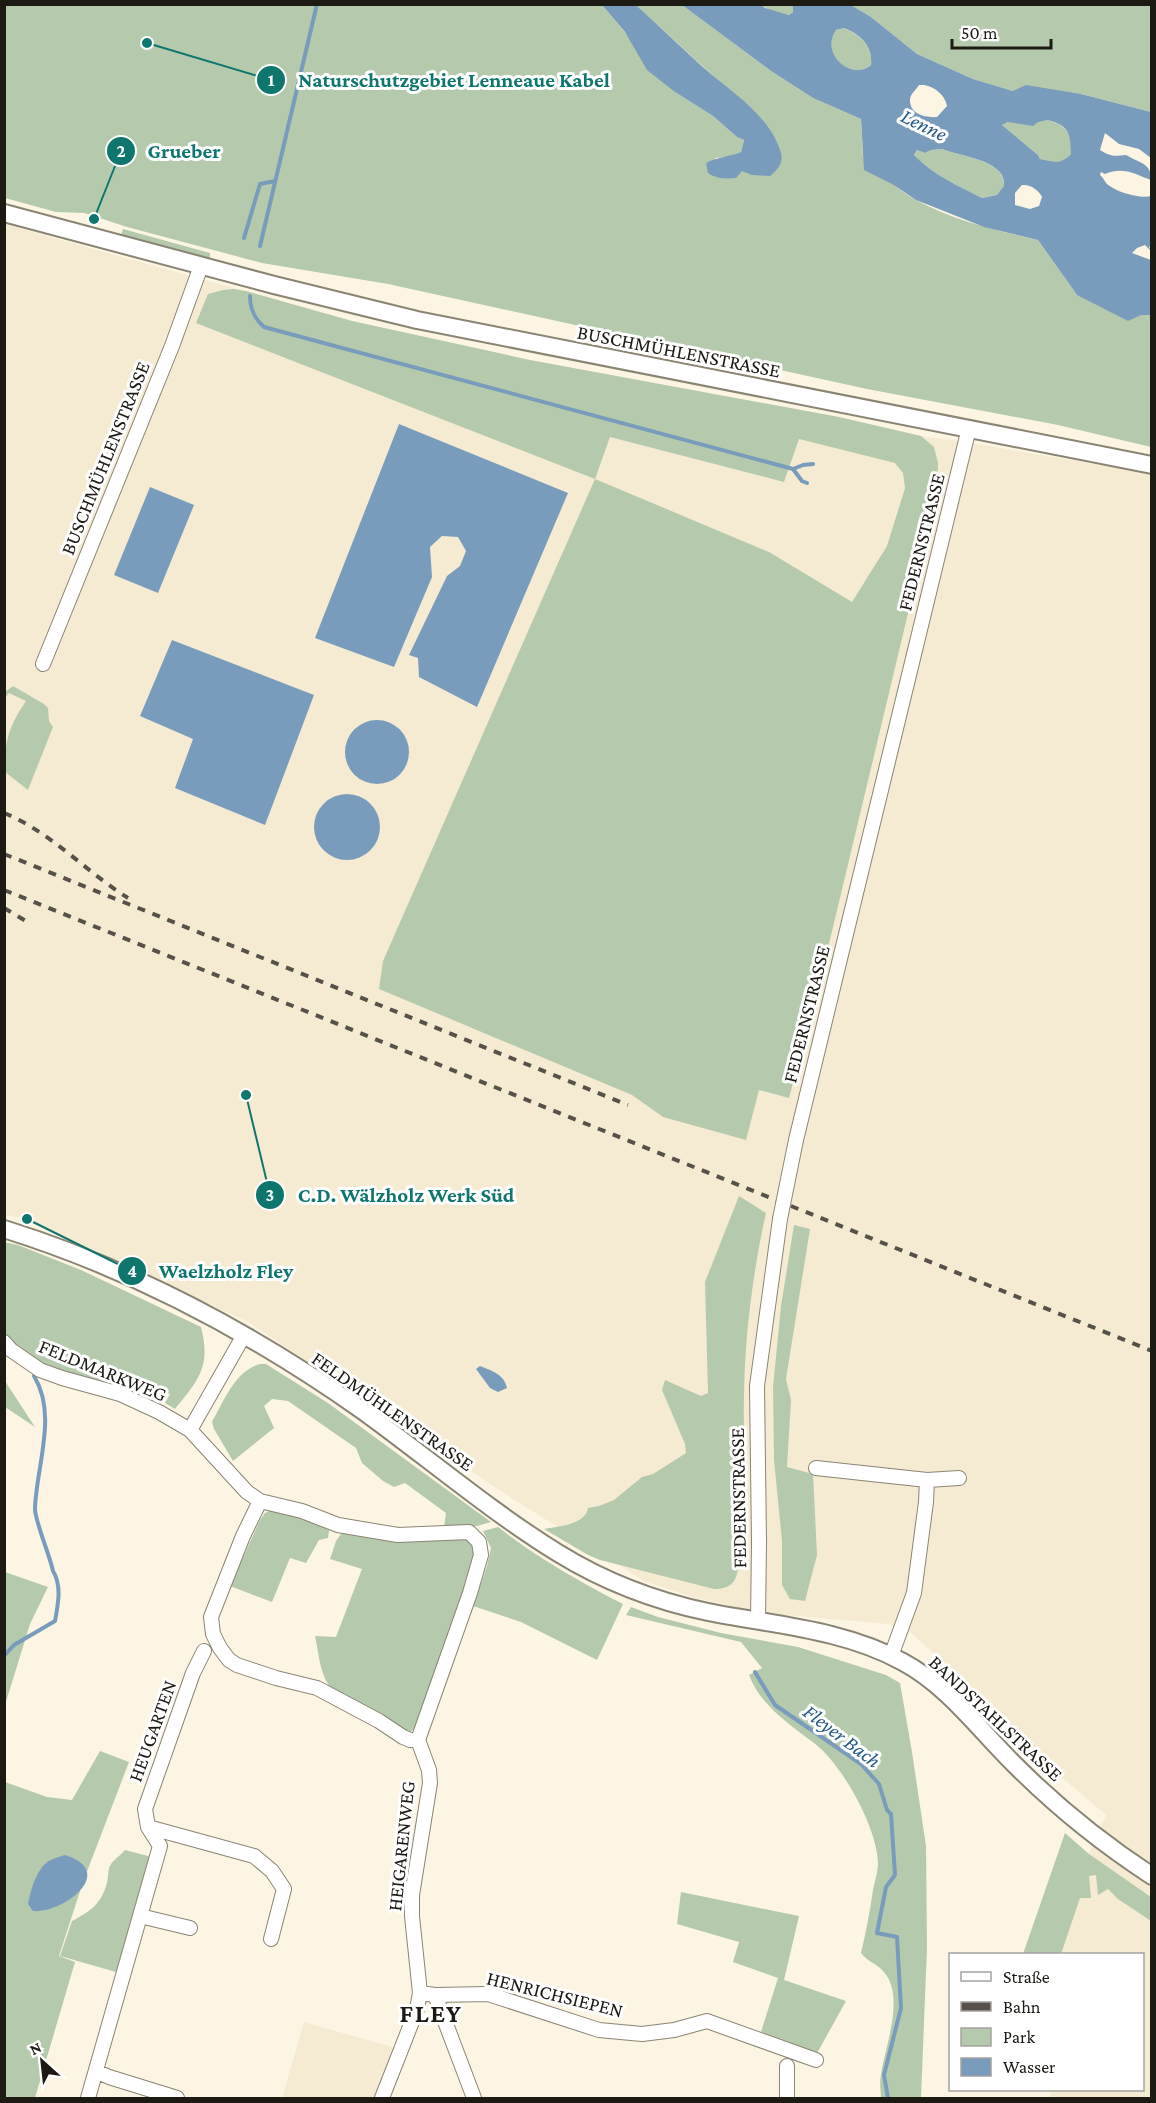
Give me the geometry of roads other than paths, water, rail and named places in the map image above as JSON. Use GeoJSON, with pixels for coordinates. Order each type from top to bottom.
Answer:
{"type":"FeatureCollection","features":[{"type":"Feature","properties":{"kind":"street","name":"BUSCHMÜHLENSTRASSE"},"geometry":{"type":"LineString","coordinates":[[4,213],[201,266],[417,320],[1152,465]]}},
{"type":"Feature","properties":{"kind":"street","name":"BUSCHMÜHLENSTRASSE"},"geometry":{"type":"LineString","coordinates":[[43,664],[172,346],[201,266]]}},
{"type":"Feature","properties":{"kind":"street","name":"FEDERNSTRASSE"},"geometry":{"type":"LineString","coordinates":[[758,1620],[757,1386],[780,1219],[796,1140],[969,428]]}},
{"type":"Feature","properties":{"kind":"street","name":"FELDMÜHLENSTRASSE"},"geometry":{"type":"LineString","coordinates":[[4,1228],[154,1289],[244,1335],[360,1409],[508,1520],[560,1555],[600,1576],[641,1593],[707,1611],[758,1620]]}},
{"type":"Feature","properties":{"kind":"street"},"geometry":{"type":"LineString","coordinates":[[190,1430],[244,1335]]}},
{"type":"Feature","properties":{"kind":"street","name":"FELDMARKWEG"},"geometry":{"type":"LineString","coordinates":[[4,1342],[11,1350],[40,1370],[120,1394],[159,1412],[190,1430],[247,1492],[260,1501],[293,1509],[339,1525],[398,1535],[457,1532],[472,1534],[479,1542],[481,1555],[470,1593],[417,1740]]}},
{"type":"Feature","properties":{"kind":"street"},"geometry":{"type":"LineString","coordinates":[[816,1468],[927,1480],[959,1478]]}},
{"type":"Feature","properties":{"kind":"street"},"geometry":{"type":"LineString","coordinates":[[891,1656],[914,1593],[927,1480]]}},
{"type":"Feature","properties":{"kind":"street"},"geometry":{"type":"LineString","coordinates":[[260,1501],[243,1536],[211,1617],[213,1634],[220,1648],[229,1660],[237,1665],[317,1688],[379,1721],[403,1737],[417,1740]]}},
{"type":"Feature","properties":{"kind":"street","name":"BANDSTAHLSTRASSE"},"geometry":{"type":"LineString","coordinates":[[758,1620],[854,1641],[906,1664],[941,1690],[968,1715],[1042,1791],[1089,1831],[1152,1876]]}},
{"type":"Feature","properties":{"kind":"street","name":"HEUGARTEN"},"geometry":{"type":"LineString","coordinates":[[88,2098],[160,1846],[148,1827],[145,1809],[193,1673],[204,1651]]}},
{"type":"Feature","properties":{"kind":"street","name":"HEIGARENWEG"},"geometry":{"type":"LineString","coordinates":[[382,2098],[417,2009],[420,1994],[412,1894],[430,1784],[429,1770],[417,1740]]}},
{"type":"Feature","properties":{"kind":"street"},"geometry":{"type":"LineString","coordinates":[[148,1827],[254,1856],[272,1871],[284,1889],[271,1939]]}},
{"type":"Feature","properties":{"kind":"street"},"geometry":{"type":"LineString","coordinates":[[140,1916],[190,1928]]}},
{"type":"Feature","properties":{"kind":"street","name":"HENRICHSIEPEN"},"geometry":{"type":"LineString","coordinates":[[420,1994],[488,1994],[599,2030],[642,2034],[674,2030],[707,2021],[816,2060]]}},
{"type":"Feature","properties":{"kind":"street"},"geometry":{"type":"LineString","coordinates":[[435,1995],[474,2098]]}},
{"type":"Feature","properties":{"kind":"street"},"geometry":{"type":"LineString","coordinates":[[787,2066],[787,2098]]}},
{"type":"Feature","properties":{"kind":"street"},"geometry":{"type":"LineString","coordinates":[[96,2071],[177,2098]]}},
{"type":"Feature","properties":{"kind":"water"},"geometry":{"type":"Polygon","coordinates":[[[602,5],[636,5],[748,105],[776,139],[782,157],[775,171],[770,176],[752,175],[742,171],[736,178],[718,177],[708,173],[706,163],[741,152],[744,140],[647,70],[625,32],[602,5]]]}},
{"type":"Feature","properties":{"kind":"water","name":"Lenne"},"geometry":{"type":"Polygon","coordinates":[[[682,5],[762,5],[789,15],[793,12],[793,5],[851,5],[871,17],[917,54],[973,79],[1013,91],[1026,85],[1081,94],[1151,112],[1151,158],[1139,149],[1119,144],[1105,133],[1100,150],[1113,156],[1126,155],[1144,164],[1151,174],[1151,180],[1123,171],[1105,174],[1101,172],[1100,175],[1106,183],[1121,192],[1134,196],[1151,196],[1152,244],[1149,247],[1151,251],[1145,245],[1132,253],[1151,260],[1151,315],[1141,315],[1128,321],[1077,295],[1038,240],[984,227],[916,200],[892,184],[864,170],[861,119],[813,98],[771,71],[682,5]],[[844,28],[836,30],[832,40],[832,49],[835,57],[841,63],[856,70],[871,65],[870,52],[861,38],[844,28]],[[919,85],[910,99],[912,108],[923,116],[937,117],[947,106],[944,98],[932,88],[919,85]],[[1048,120],[1038,122],[1033,126],[1008,122],[1002,125],[1040,159],[1057,162],[1064,160],[1071,154],[1069,136],[1065,128],[1048,120]],[[942,149],[925,153],[917,150],[914,155],[938,174],[982,198],[997,195],[1004,186],[1003,177],[998,170],[980,160],[942,149]],[[1022,185],[1015,193],[1015,205],[1030,209],[1039,206],[1042,197],[1034,188],[1022,185]]]}},
{"type":"Feature","properties":{"kind":"water"},"geometry":{"type":"Polygon","coordinates":[[[399,424],[568,493],[477,707],[419,677],[418,658],[409,655],[447,576],[460,566],[466,551],[458,537],[442,536],[430,547],[432,577],[394,667],[315,638],[399,424]]]}},
{"type":"Feature","properties":{"kind":"water"},"geometry":{"type":"Polygon","coordinates":[[[150,487],[194,505],[158,593],[114,575],[150,487]]]}},
{"type":"Feature","properties":{"kind":"water"},"geometry":{"type":"Polygon","coordinates":[[[172,640],[314,695],[265,825],[175,788],[193,739],[140,716],[172,640]]]}},
{"type":"Feature","properties":{"kind":"water"},"geometry":{"type":"Polygon","coordinates":[[[377,720],[389,722],[400,729],[407,740],[409,752],[407,764],[400,775],[389,782],[377,784],[365,782],[354,775],[347,764],[345,752],[347,740],[354,729],[365,722],[377,720]]]}},
{"type":"Feature","properties":{"kind":"water"},"geometry":{"type":"Polygon","coordinates":[[[347,794],[359,797],[370,804],[377,815],[380,827],[377,839],[370,850],[359,857],[347,860],[335,857],[324,850],[317,839],[314,827],[317,815],[324,804],[335,797],[347,794]]]}},
{"type":"Feature","properties":{"kind":"water"},"geometry":{"type":"Polygon","coordinates":[[[480,1366],[500,1376],[507,1388],[498,1392],[490,1388],[476,1369],[480,1366]]]}},
{"type":"Feature","properties":{"kind":"water"},"geometry":{"type":"Polygon","coordinates":[[[65,1855],[80,1862],[87,1871],[86,1881],[80,1891],[58,1906],[33,1911],[28,1904],[36,1877],[48,1862],[65,1855]]]}},
{"type":"Feature","properties":{"kind":"waterway"},"geometry":{"type":"LineString","coordinates":[[260,246],[317,4]]}},
{"type":"Feature","properties":{"kind":"waterway","name":"Fleyer Bach"},"geometry":{"type":"LineString","coordinates":[[244,238],[260,184],[275,181]]}},
{"type":"Feature","properties":{"kind":"waterway"},"geometry":{"type":"LineString","coordinates":[[250,296],[253,313],[264,327],[793,469],[813,464]]}},
{"type":"Feature","properties":{"kind":"waterway"},"geometry":{"type":"LineString","coordinates":[[793,469],[802,481],[807,483]]}},
{"type":"Feature","properties":{"kind":"waterway"},"geometry":{"type":"LineString","coordinates":[[4,1656],[14,1645],[55,1621],[58,1602],[58,1582],[35,1509],[45,1424],[41,1391],[34,1376]]}},
{"type":"Feature","properties":{"kind":"waterway","name":"Fleyer Bach"},"geometry":{"type":"LineString","coordinates":[[755,1672],[775,1705],[861,1764],[879,1784],[887,1810],[891,1814],[895,1875],[886,1887],[877,1933],[897,1937],[901,2008],[884,2075],[888,2098]]}},
{"type":"Feature","properties":{"kind":"railway"},"geometry":{"type":"LineString","coordinates":[[4,813],[53,841],[128,898]]}},
{"type":"Feature","properties":{"kind":"railway"},"geometry":{"type":"LineString","coordinates":[[4,854],[628,1105]]}},
{"type":"Feature","properties":{"kind":"railway"},"geometry":{"type":"LineString","coordinates":[[4,890],[1152,1351]]}},
{"type":"Feature","properties":{"kind":"railway"},"geometry":{"type":"LineString","coordinates":[[4,908],[31,924]]}},
{"type":"Feature","properties":{"kind":"place","name":"Naturschutzgebiet Lenneaue Kabel"},"geometry":{"type":"Point","coordinates":[147,43]}},
{"type":"Feature","properties":{"kind":"place","name":"Grueber"},"geometry":{"type":"Point","coordinates":[94,219]}},
{"type":"Feature","properties":{"kind":"place","name":"C.D. Wälzholz Werk Süd"},"geometry":{"type":"Point","coordinates":[246,1095]}},
{"type":"Feature","properties":{"kind":"place","name":"Waelzholz Fley"},"geometry":{"type":"Point","coordinates":[27,1219]}},
{"type":"Feature","properties":{"kind":"district","name":"FLEY"},"geometry":{"type":"Point","coordinates":[431,2013]}}]}
